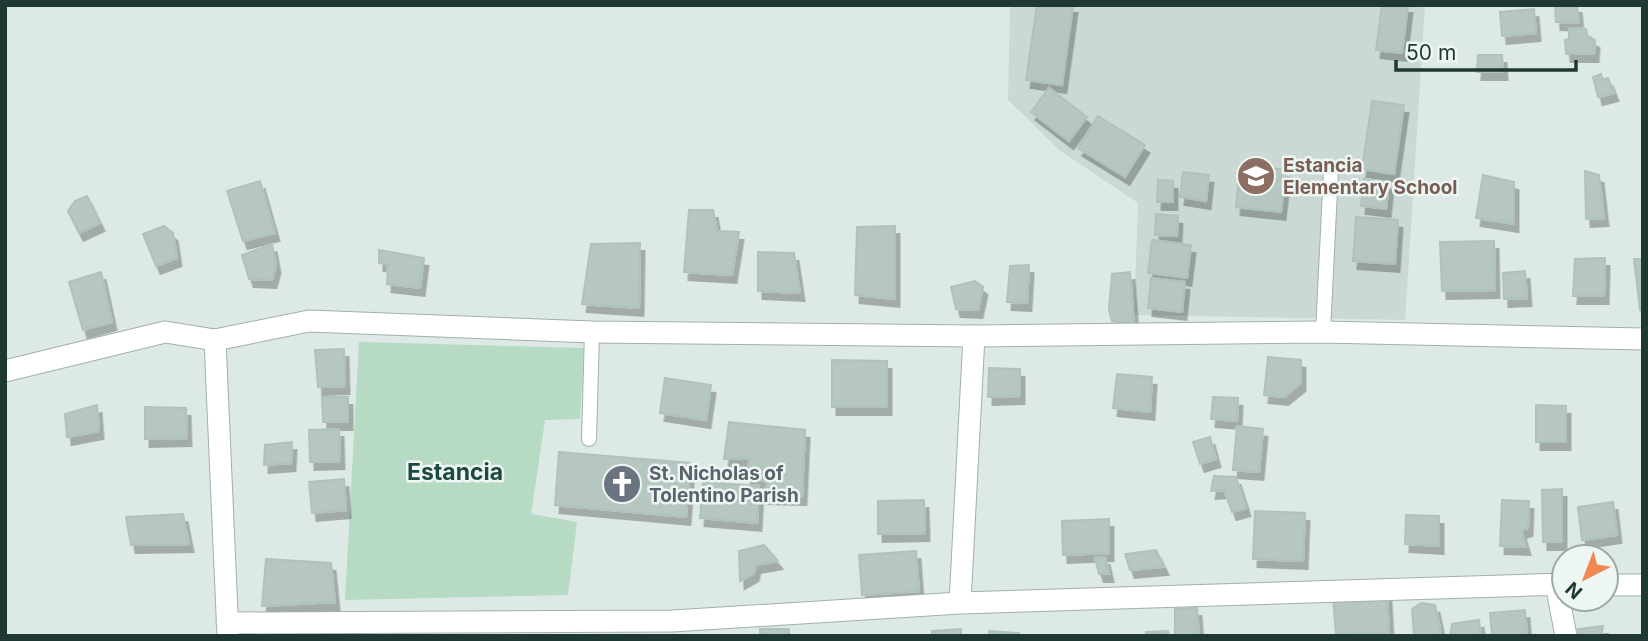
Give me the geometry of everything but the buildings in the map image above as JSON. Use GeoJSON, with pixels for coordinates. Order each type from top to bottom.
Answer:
{"type":"FeatureCollection","features":[{"type":"Feature","properties":{"kind":"street"},"geometry":{"type":"LineString","coordinates":[[5,371],[165,332],[215,340],[309,321],[592,332],[974,336],[1323,332],[1643,338]]}},
{"type":"Feature","properties":{"kind":"street"},"geometry":{"type":"LineString","coordinates":[[960,603],[974,336]]}},
{"type":"Feature","properties":{"kind":"street"},"geometry":{"type":"LineString","coordinates":[[215,340],[227,629],[673,621],[960,603],[1550,584]]}},
{"type":"Feature","properties":{"kind":"street"},"geometry":{"type":"LineString","coordinates":[[1620,585],[1643,586]]}},
{"type":"Feature","properties":{"kind":"street"},"geometry":{"type":"LineString","coordinates":[[1563,613],[1566,636]]}},
{"type":"Feature","properties":{"kind":"lane"},"geometry":{"type":"LineString","coordinates":[[1323,332],[1331,170]]}},
{"type":"Feature","properties":{"kind":"lane"},"geometry":{"type":"LineString","coordinates":[[589,439],[592,332]]}},
{"type":"Feature","properties":{"kind":"shaded area","name":"Estancia Elementary School"},"geometry":{"type":"Polygon","coordinates":[[[1010,5],[1425,5],[1405,320],[1134,315],[1138,203],[1059,150],[1008,100],[1010,5]]]}},
{"type":"Feature","properties":{"kind":"green space"},"geometry":{"type":"Polygon","coordinates":[[[359,342],[584,348],[580,419],[545,420],[531,514],[577,522],[568,595],[345,600],[359,342]]]}},
{"type":"Feature","properties":{"kind":"place","name":"Estancia Elementary School"},"geometry":{"type":"Point","coordinates":[1256,176]}},
{"type":"Feature","properties":{"kind":"place","name":"St. Nicholas of Tolentino Parish"},"geometry":{"type":"Point","coordinates":[622,484]}},
{"type":"Feature","properties":{"kind":"district","name":"Estancia"},"geometry":{"type":"Point","coordinates":[455,472]}}]}
